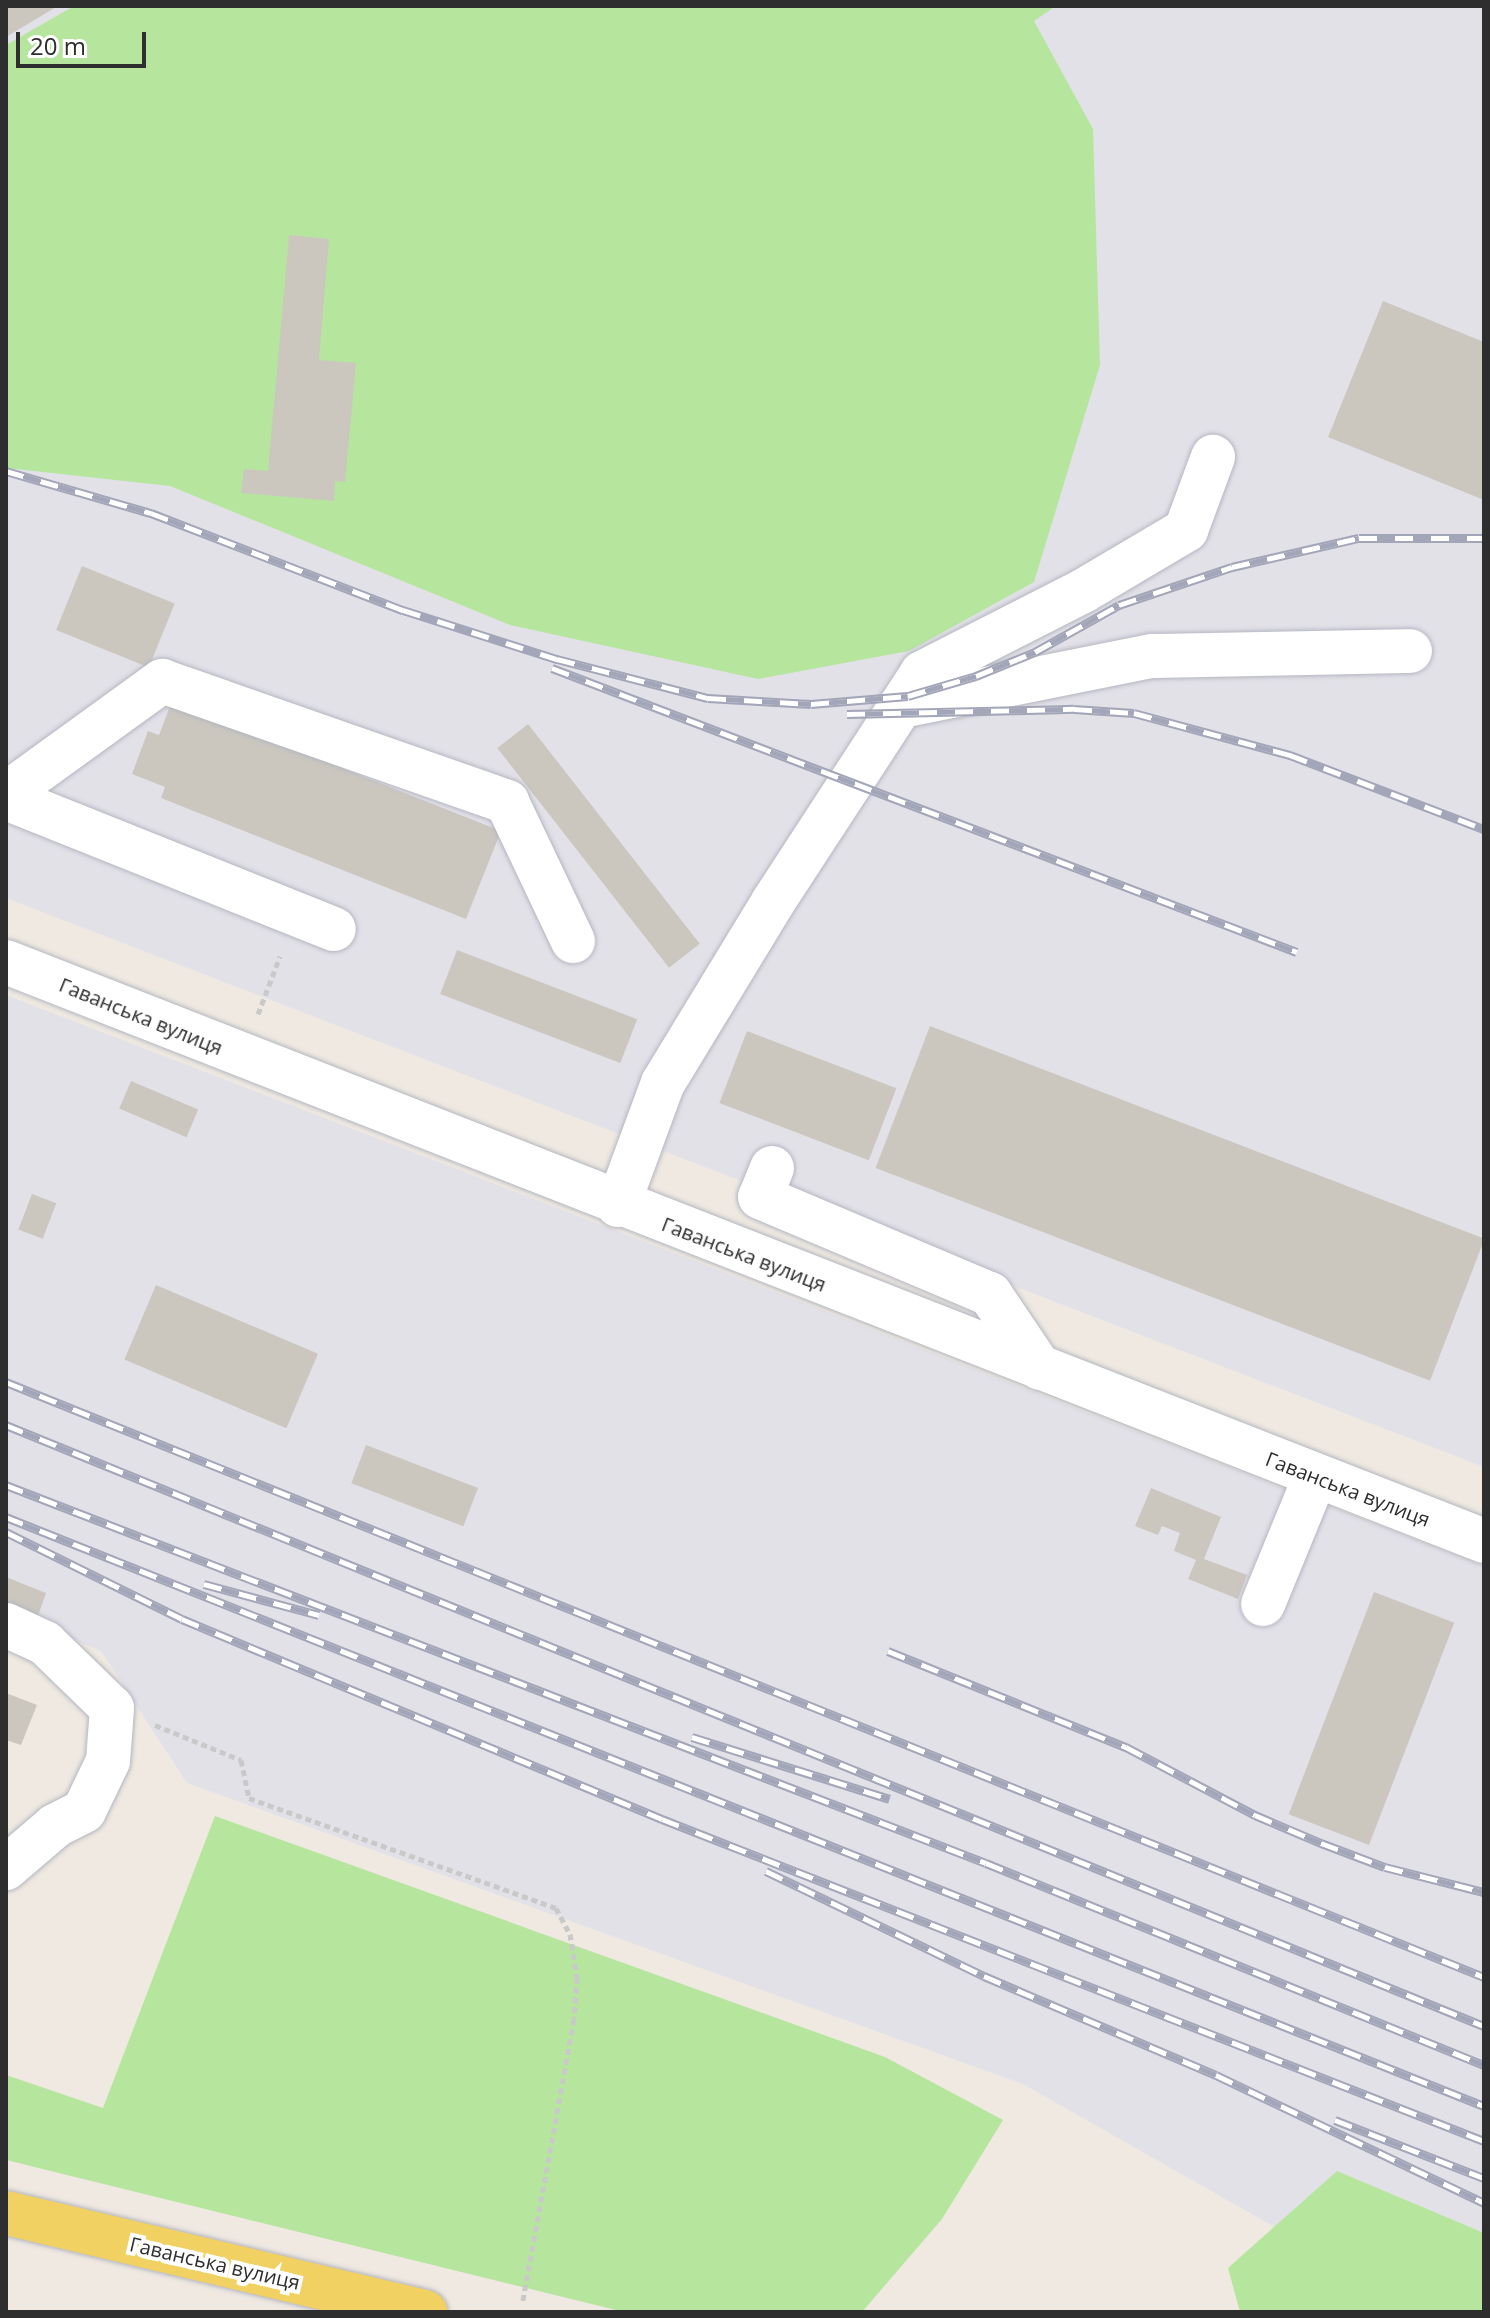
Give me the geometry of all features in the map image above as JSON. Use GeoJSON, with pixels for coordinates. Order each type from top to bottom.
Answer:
{"type":"FeatureCollection","features":[{"type":"Feature","properties":{"kind":"main road","name":"Гаванська вулиця"},"geometry":{"type":"LineString","coordinates":[[6,2213],[425,2312]]}},
{"type":"Feature","properties":{"kind":"street"},"geometry":{"type":"LineString","coordinates":[[618,1205],[663,1083],[922,673],[1083,591],[1186,530],[1213,457]]}},
{"type":"Feature","properties":{"kind":"street"},"geometry":{"type":"LineString","coordinates":[[901,706],[1152,656],[1410,651]]}},
{"type":"Feature","properties":{"kind":"street"},"geometry":{"type":"LineString","coordinates":[[6,796],[162,681],[507,802],[573,941]]}},
{"type":"Feature","properties":{"kind":"street"},"geometry":{"type":"LineString","coordinates":[[6,796],[334,929]]}},
{"type":"Feature","properties":{"kind":"street","name":"Гаванська вулиця"},"geometry":{"type":"LineString","coordinates":[[6,962],[618,1205],[1484,1541]]}},
{"type":"Feature","properties":{"kind":"street"},"geometry":{"type":"LineString","coordinates":[[772,1168],[760,1197],[990,1294],[1040,1368]]}},
{"type":"Feature","properties":{"kind":"street"},"geometry":{"type":"LineString","coordinates":[[1263,1604],[1315,1477]]}},
{"type":"Feature","properties":{"kind":"street"},"geometry":{"type":"LineString","coordinates":[[6,1625],[45,1643],[112,1708],[108,1761],[84,1811],[55,1826],[6,1868]]}},
{"type":"Feature","properties":{"kind":"path"},"geometry":{"type":"LineString","coordinates":[[269,985],[276,967]]}},
{"type":"Feature","properties":{"kind":"path"},"geometry":{"type":"LineString","coordinates":[[112,1708],[241,1760],[249,1798],[556,1908],[570,1934],[577,1977],[574,2019],[523,2301]]}},
{"type":"Feature","properties":{"kind":"shaded area"},"geometry":{"type":"Polygon","coordinates":[[[6,6],[1484,6],[1484,1467],[6,898],[6,6]]]}},
{"type":"Feature","properties":{"kind":"shaded area"},"geometry":{"type":"Polygon","coordinates":[[[6,995],[1484,1566],[1484,2312],[1424,2312],[1023,2084],[187,1783],[101,1651],[6,1612],[6,995]]]}},
{"type":"Feature","properties":{"kind":"green space"},"geometry":{"type":"Polygon","coordinates":[[[74,6],[1056,6],[1034,21],[1093,129],[1100,365],[1034,582],[909,651],[758,679],[510,625],[170,486],[6,468],[6,45],[74,6]]]}},
{"type":"Feature","properties":{"kind":"green space"},"geometry":{"type":"Polygon","coordinates":[[[215,1816],[885,2057],[1003,2120],[942,2219],[862,2312],[624,2312],[6,2160],[6,2075],[103,2108],[215,1816]]]}},
{"type":"Feature","properties":{"kind":"green space"},"geometry":{"type":"Polygon","coordinates":[[[1337,2171],[1484,2233],[1484,2312],[1240,2312],[1228,2268],[1337,2171]]]}},
{"type":"Feature","properties":{"kind":"building"},"geometry":{"type":"Polygon","coordinates":[[[6,6],[58,6],[6,37],[6,6]]]}},
{"type":"Feature","properties":{"kind":"building"},"geometry":{"type":"Polygon","coordinates":[[[289,235],[329,239],[319,360],[356,363],[345,482],[335,481],[334,501],[241,493],[244,469],[268,471],[289,235]]]}},
{"type":"Feature","properties":{"kind":"building"},"geometry":{"type":"Polygon","coordinates":[[[1383,301],[1484,342],[1484,500],[1328,437],[1383,301]]]}},
{"type":"Feature","properties":{"kind":"building"},"geometry":{"type":"Polygon","coordinates":[[[82,566],[175,603],[149,667],[56,630],[82,566]]]}},
{"type":"Feature","properties":{"kind":"building"},"geometry":{"type":"Polygon","coordinates":[[[172,701],[501,831],[466,919],[161,798],[165,787],[132,774],[148,731],[159,735],[172,701]]]}},
{"type":"Feature","properties":{"kind":"building"},"geometry":{"type":"Polygon","coordinates":[[[528,724],[700,944],[669,968],[497,748],[528,724]]]}},
{"type":"Feature","properties":{"kind":"building"},"geometry":{"type":"Polygon","coordinates":[[[457,950],[637,1019],[620,1063],[440,994],[457,950]]]}},
{"type":"Feature","properties":{"kind":"building"},"geometry":{"type":"Polygon","coordinates":[[[930,1026],[1484,1239],[1430,1381],[876,1168],[930,1026]]]}},
{"type":"Feature","properties":{"kind":"building"},"geometry":{"type":"Polygon","coordinates":[[[747,1031],[896,1088],[869,1160],[719,1103],[747,1031]]]}},
{"type":"Feature","properties":{"kind":"building"},"geometry":{"type":"Polygon","coordinates":[[[131,1081],[198,1110],[186,1137],[119,1109],[131,1081]]]}},
{"type":"Feature","properties":{"kind":"building"},"geometry":{"type":"Polygon","coordinates":[[[32,1194],[56,1203],[43,1239],[18,1229],[32,1194]]]}},
{"type":"Feature","properties":{"kind":"building"},"geometry":{"type":"Polygon","coordinates":[[[156,1285],[318,1354],[286,1428],[124,1360],[156,1285]]]}},
{"type":"Feature","properties":{"kind":"building"},"geometry":{"type":"Polygon","coordinates":[[[366,1445],[478,1488],[463,1526],[351,1483],[366,1445]]]}},
{"type":"Feature","properties":{"kind":"building"},"geometry":{"type":"Polygon","coordinates":[[[1151,1488],[1221,1517],[1204,1559],[1247,1575],[1238,1599],[1188,1579],[1196,1560],[1174,1551],[1180,1533],[1162,1526],[1158,1535],[1135,1526],[1151,1488]]]}},
{"type":"Feature","properties":{"kind":"building"},"geometry":{"type":"Polygon","coordinates":[[[6,1577],[46,1593],[37,1619],[6,1606],[6,1577]]]}},
{"type":"Feature","properties":{"kind":"building"},"geometry":{"type":"Polygon","coordinates":[[[1374,1592],[1454,1623],[1369,1845],[1289,1814],[1374,1592]]]}},
{"type":"Feature","properties":{"kind":"building"},"geometry":{"type":"Polygon","coordinates":[[[6,1693],[37,1705],[21,1745],[6,1740],[6,1693]]]}},
{"type":"Feature","properties":{"kind":"railway"},"geometry":{"type":"LineString","coordinates":[[6,471],[151,513],[403,610],[557,659],[708,698],[811,704],[908,696],[976,676],[1035,652],[1119,605],[1232,567],[1359,538],[1484,538]]}},
{"type":"Feature","properties":{"kind":"railway"},"geometry":{"type":"LineString","coordinates":[[552,668],[1297,952]]}},
{"type":"Feature","properties":{"kind":"railway"},"geometry":{"type":"LineString","coordinates":[[847,714],[1074,709],[1134,713],[1290,755],[1484,829]]}},
{"type":"Feature","properties":{"kind":"railway"},"geometry":{"type":"LineString","coordinates":[[6,1382],[1484,1977]]}},
{"type":"Feature","properties":{"kind":"railway"},"geometry":{"type":"LineString","coordinates":[[6,1425],[1484,2026]]}},
{"type":"Feature","properties":{"kind":"railway"},"geometry":{"type":"LineString","coordinates":[[6,1485],[986,1863],[1484,2065]]}},
{"type":"Feature","properties":{"kind":"railway"},"geometry":{"type":"LineString","coordinates":[[6,1517],[1484,2106]]}},
{"type":"Feature","properties":{"kind":"railway"},"geometry":{"type":"LineString","coordinates":[[6,1532],[182,1619],[662,1819],[1484,2141]]}},
{"type":"Feature","properties":{"kind":"railway"},"geometry":{"type":"LineString","coordinates":[[204,1584],[319,1615]]}},
{"type":"Feature","properties":{"kind":"railway"},"geometry":{"type":"LineString","coordinates":[[888,1651],[1126,1747],[1255,1815],[1321,1843],[1385,1867],[1484,1892]]}},
{"type":"Feature","properties":{"kind":"railway"},"geometry":{"type":"LineString","coordinates":[[692,1737],[890,1799]]}},
{"type":"Feature","properties":{"kind":"railway"},"geometry":{"type":"LineString","coordinates":[[766,1871],[984,1976],[1216,2075],[1484,2203]]}},
{"type":"Feature","properties":{"kind":"railway"},"geometry":{"type":"LineString","coordinates":[[1335,2120],[1484,2178]]}}]}
